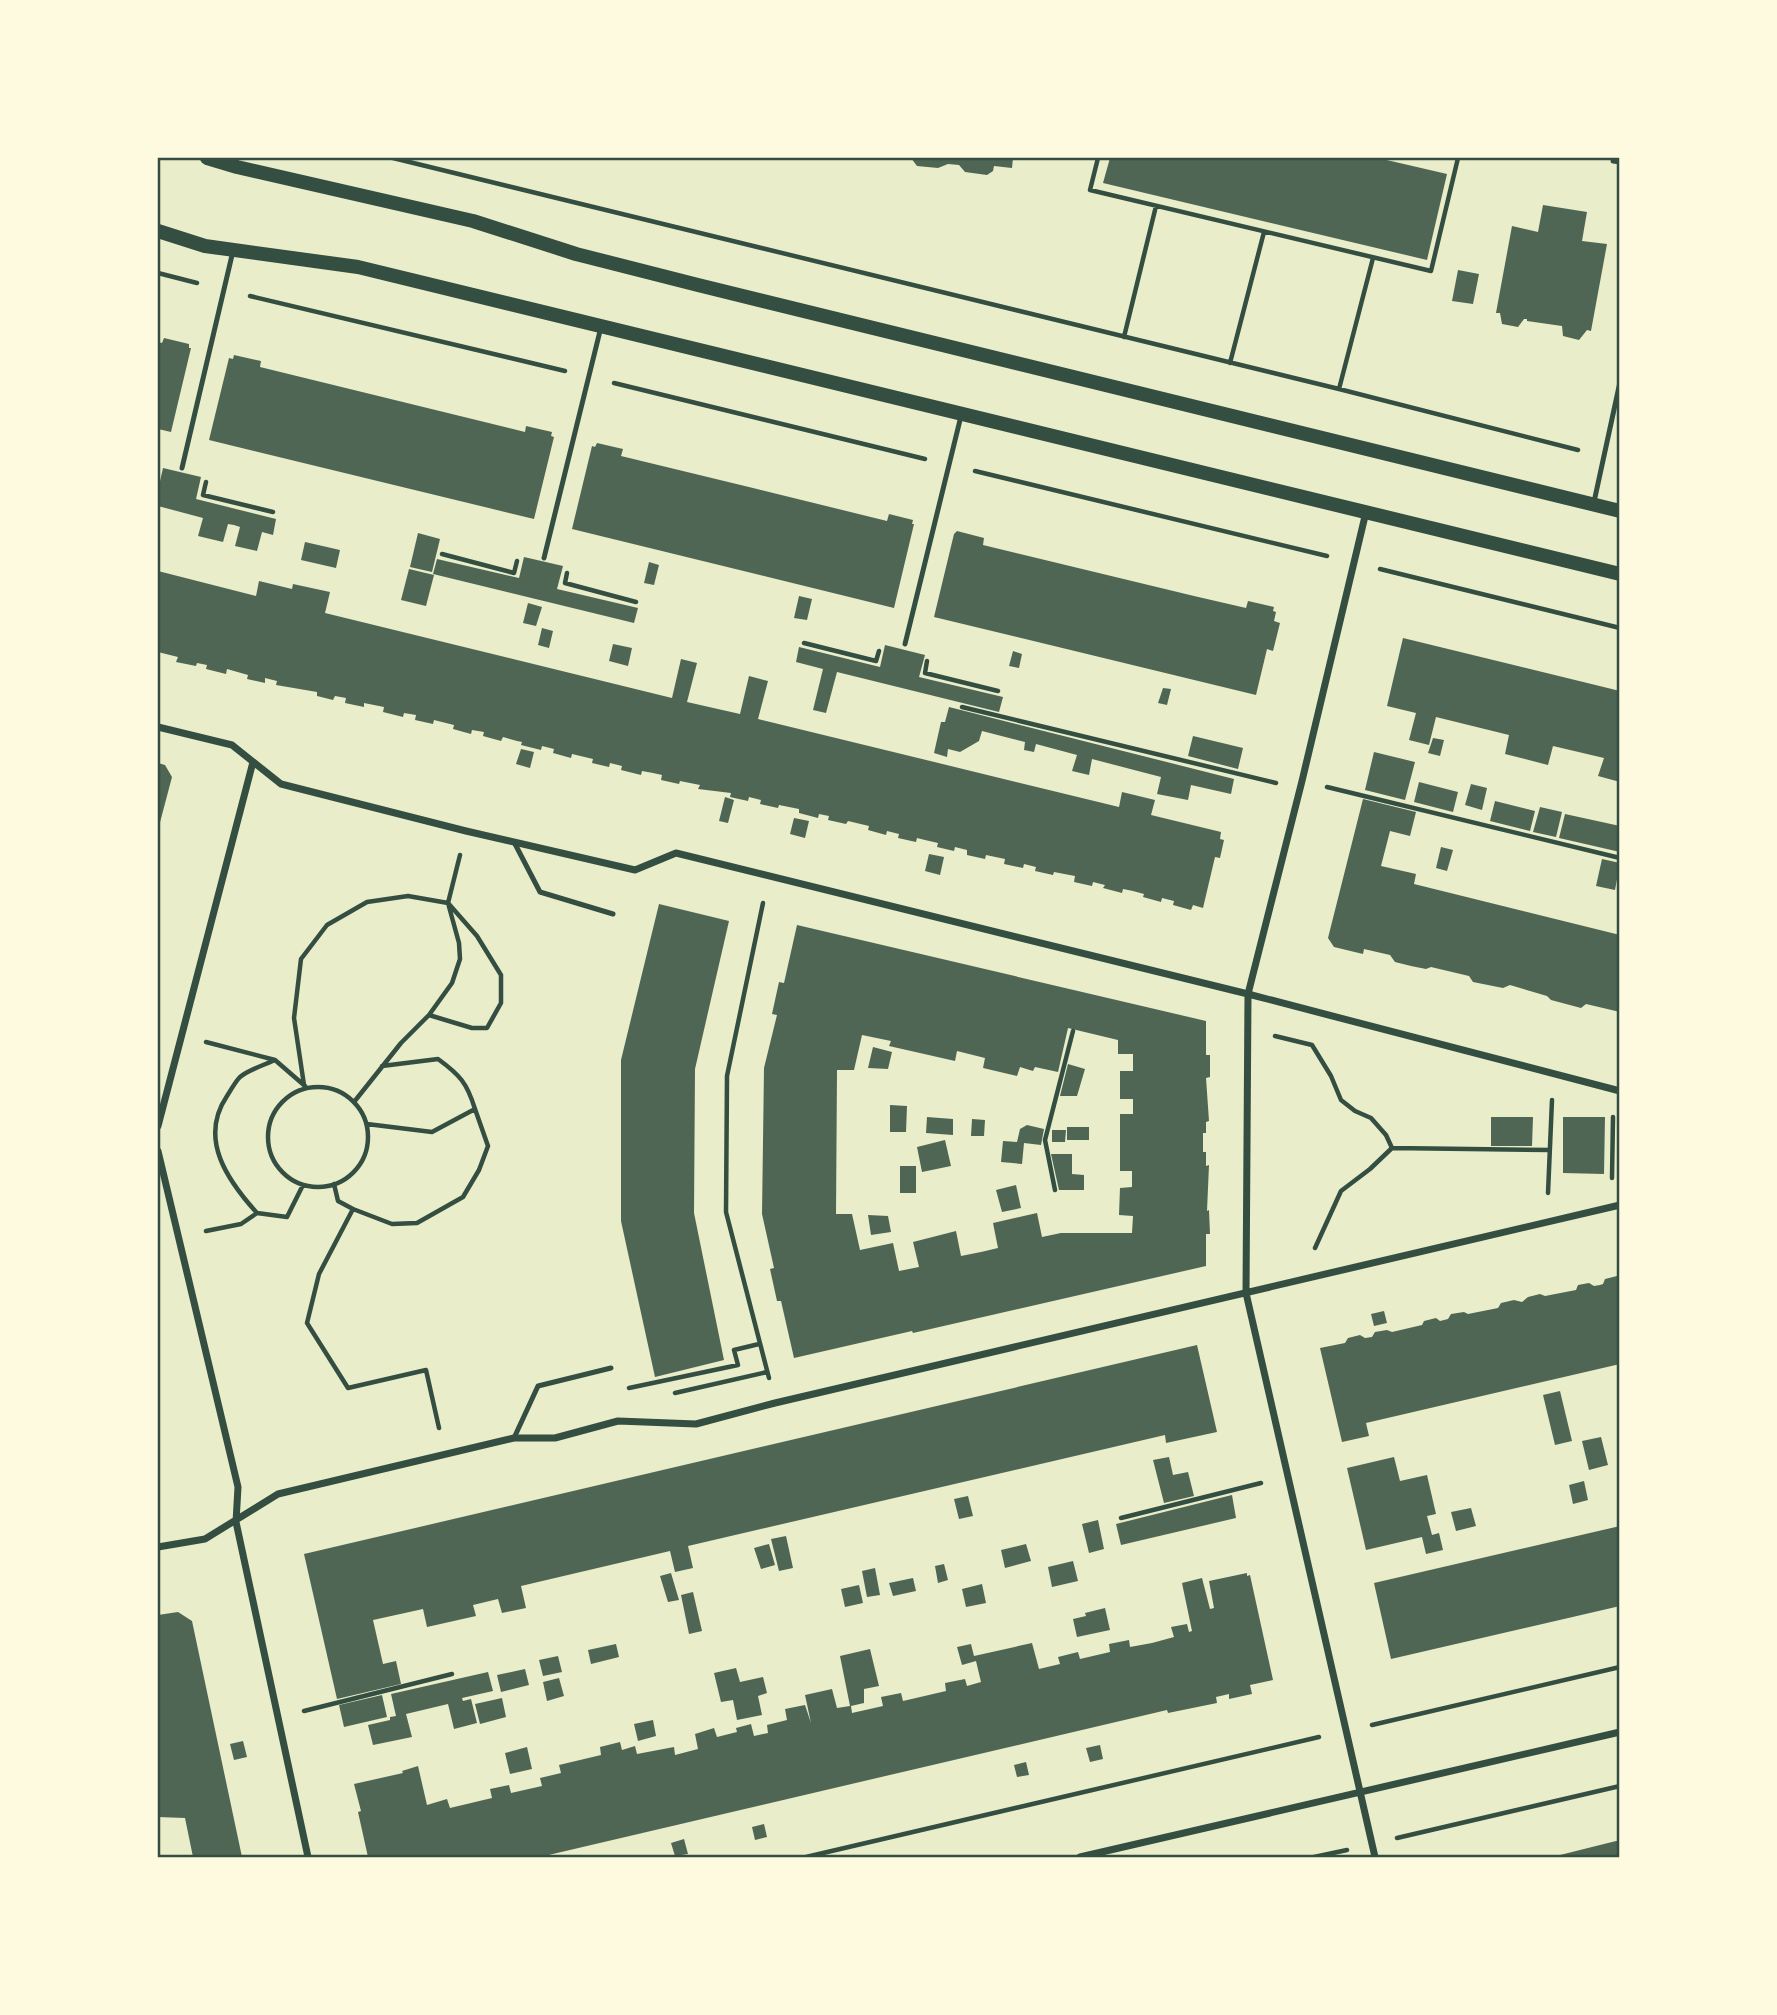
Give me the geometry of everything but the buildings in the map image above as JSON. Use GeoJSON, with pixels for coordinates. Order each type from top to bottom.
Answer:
{"type":"FeatureCollection","features":[{"type":"Feature","properties":{"kind":"main road"},"geometry":{"type":"LineString","coordinates":[[207,158],[473,221],[576,254],[698,285],[1619,511]]}},
{"type":"Feature","properties":{"kind":"main road"},"geometry":{"type":"LineString","coordinates":[[158,231],[205,246],[358,267],[1619,574]]}},
{"type":"Feature","properties":{"kind":"street"},"geometry":{"type":"LineString","coordinates":[[1366,512],[1248,993],[1246,1293],[1375,1857]]}},
{"type":"Feature","properties":{"kind":"street"},"geometry":{"type":"LineString","coordinates":[[158,727],[232,745],[281,784],[466,831],[635,870],[676,853],[1248,993],[1616,1090]]}},
{"type":"Feature","properties":{"kind":"street"},"geometry":{"type":"LineString","coordinates":[[158,1126],[253,762]]}},
{"type":"Feature","properties":{"kind":"street"},"geometry":{"type":"LineString","coordinates":[[158,1151],[238,1487],[236,1522],[308,1857]]}},
{"type":"Feature","properties":{"kind":"street"},"geometry":{"type":"LineString","coordinates":[[158,1547],[205,1539],[278,1494],[514,1438],[555,1438],[618,1420],[696,1424],[775,1403],[1616,1206]]}},
{"type":"Feature","properties":{"kind":"street"},"geometry":{"type":"LineString","coordinates":[[1080,1857],[1619,1732]]}},
{"type":"Feature","properties":{"kind":"lane"},"geometry":{"type":"LineString","coordinates":[[182,468],[233,251]]}},
{"type":"Feature","properties":{"kind":"lane"},"geometry":{"type":"LineString","coordinates":[[544,558],[601,326]]}},
{"type":"Feature","properties":{"kind":"lane"},"geometry":{"type":"LineString","coordinates":[[1594,505],[1619,382]]}},
{"type":"Feature","properties":{"kind":"lane"},"geometry":{"type":"LineString","coordinates":[[905,644],[962,413]]}},
{"type":"Feature","properties":{"kind":"lane"},"geometry":{"type":"LineString","coordinates":[[514,842],[540,892],[613,914]]}},
{"type":"Feature","properties":{"kind":"lane"},"geometry":{"type":"LineString","coordinates":[[514,1438],[538,1386],[611,1368]]}},
{"type":"Feature","properties":{"kind":"path"},"geometry":{"type":"LineString","coordinates":[[393,158],[1605,456]]}},
{"type":"Feature","properties":{"kind":"path"},"geometry":{"type":"LineString","coordinates":[[1097,158],[1090,190],[1431,271],[1458,158]]}},
{"type":"Feature","properties":{"kind":"path"},"geometry":{"type":"LineString","coordinates":[[1124,337],[1156,206]]}},
{"type":"Feature","properties":{"kind":"path"},"geometry":{"type":"LineString","coordinates":[[1230,363],[1264,232]]}},
{"type":"Feature","properties":{"kind":"path"},"geometry":{"type":"LineString","coordinates":[[1339,389],[1373,258]]}},
{"type":"Feature","properties":{"kind":"path"},"geometry":{"type":"LineString","coordinates":[[158,273],[1619,628]]}},
{"type":"Feature","properties":{"kind":"path"},"geometry":{"type":"LineString","coordinates":[[182,468],[208,475],[203,495],[273,512]]}},
{"type":"Feature","properties":{"kind":"path"},"geometry":{"type":"LineString","coordinates":[[962,707],[1619,858]]}},
{"type":"Feature","properties":{"kind":"path"},"geometry":{"type":"LineString","coordinates":[[354,1102],[382,1066],[429,1015],[452,983],[460,959],[459,943],[448,903],[466,831]]}},
{"type":"Feature","properties":{"kind":"path"},"geometry":{"type":"LineString","coordinates":[[306,1086],[294,1018],[301,959],[327,925],[367,902],[408,896],[448,903],[477,936],[500,975],[501,1003],[487,1028],[472,1028],[429,1015]]}},
{"type":"Feature","properties":{"kind":"path"},"geometry":{"type":"LineString","coordinates":[[760,915],[727,1076],[726,1212],[765,1365]]}},
{"type":"Feature","properties":{"kind":"path"},"geometry":{"type":"LineString","coordinates":[[1247,1029],[1312,1045],[1331,1076],[1341,1100],[1355,1111],[1371,1118],[1386,1135],[1392,1148]]}},
{"type":"Feature","properties":{"kind":"path"},"geometry":{"type":"LineString","coordinates":[[1055,1190],[1045,1140],[1073,1031]]}},
{"type":"Feature","properties":{"kind":"path"},"geometry":{"type":"LineString","coordinates":[[182,1035],[275,1060],[306,1086],[340,1092],[354,1102],[367,1124],[365,1154],[348,1177],[334,1184],[318,1187],[303,1185],[288,1178],[276,1166],[269,1151],[267,1135],[271,1118],[279,1105],[306,1086]]}},
{"type":"Feature","properties":{"kind":"path"},"geometry":{"type":"LineString","coordinates":[[334,1184],[338,1201],[353,1209],[392,1224],[416,1223],[463,1197],[479,1170],[488,1146],[468,1087],[455,1071],[438,1059],[382,1066]]}},
{"type":"Feature","properties":{"kind":"path"},"geometry":{"type":"LineString","coordinates":[[275,1060],[240,1077],[220,1106],[215,1139],[223,1168],[257,1213],[287,1217],[303,1185]]}},
{"type":"Feature","properties":{"kind":"path"},"geometry":{"type":"LineString","coordinates":[[1547,1222],[1554,1074]]}},
{"type":"Feature","properties":{"kind":"path"},"geometry":{"type":"LineString","coordinates":[[1616,1090],[1616,1206]]}},
{"type":"Feature","properties":{"kind":"path"},"geometry":{"type":"LineString","coordinates":[[367,1124],[432,1132],[475,1110]]}},
{"type":"Feature","properties":{"kind":"path"},"geometry":{"type":"LineString","coordinates":[[1310,1277],[1316,1245],[1341,1191],[1392,1148],[1550,1150]]}},
{"type":"Feature","properties":{"kind":"path"},"geometry":{"type":"LineString","coordinates":[[353,1209],[319,1274],[307,1322],[348,1388],[426,1370],[444,1455]]}},
{"type":"Feature","properties":{"kind":"path"},"geometry":{"type":"LineString","coordinates":[[177,1237],[241,1224],[257,1213]]}},
{"type":"Feature","properties":{"kind":"path"},"geometry":{"type":"LineString","coordinates":[[619,1391],[738,1364],[734,1350],[759,1344]]}},
{"type":"Feature","properties":{"kind":"path"},"geometry":{"type":"LineString","coordinates":[[1121,1518],[1289,1476]]}},
{"type":"Feature","properties":{"kind":"path"},"geometry":{"type":"LineString","coordinates":[[806,1857],[1619,1667]]}},
{"type":"Feature","properties":{"kind":"path"},"geometry":{"type":"LineString","coordinates":[[279,1717],[452,1674]]}},
{"type":"Feature","properties":{"kind":"path"},"geometry":{"type":"LineString","coordinates":[[1314,1857],[1619,1786]]}}]}
